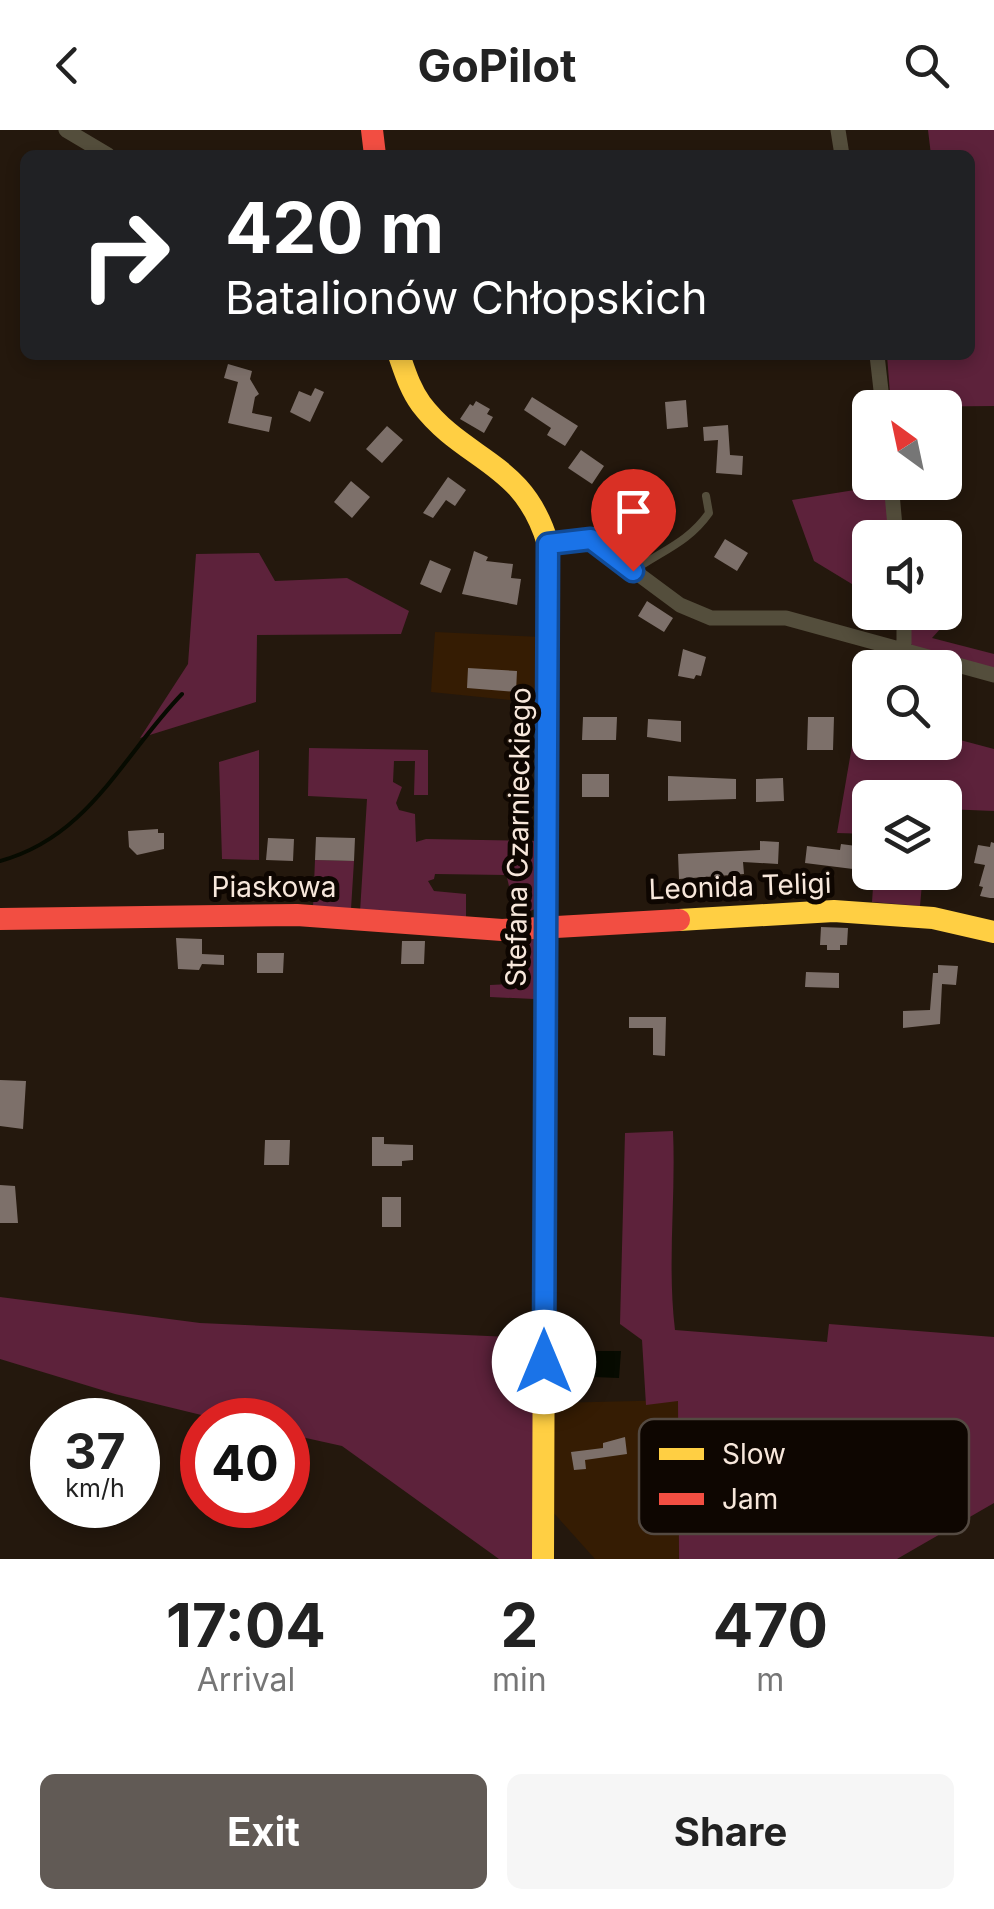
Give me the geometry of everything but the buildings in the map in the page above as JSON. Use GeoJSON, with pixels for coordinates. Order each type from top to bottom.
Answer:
{"type":"FeatureCollection","features":[{"type":"Feature","properties":{"kind":"street"},"geometry":{"type":"LineString","coordinates":[[66,130],[100,150]]}},
{"type":"Feature","properties":{"kind":"street","name":"Stefana Czarnieckiego"},"geometry":{"type":"LineString","coordinates":[[400,360],[418,403],[441,427],[524,492],[538,514],[548,544],[542,1559]]}},
{"type":"Feature","properties":{"kind":"street"},"geometry":{"type":"LineString","coordinates":[[878,360],[881,390]]}},
{"type":"Feature","properties":{"kind":"street"},"geometry":{"type":"LineString","coordinates":[[548,544],[591,539],[680,606],[711,618],[786,618],[897,650]]}},
{"type":"Feature","properties":{"kind":"street"},"geometry":{"type":"LineString","coordinates":[[962,667],[994,675]]}},
{"type":"Feature","properties":{"kind":"street","name":"Leonida Teligi"},"geometry":{"type":"LineString","coordinates":[[547,926],[834,911],[933,918],[994,932]]}},
{"type":"Feature","properties":{"kind":"street","name":"Piaskowa"},"geometry":{"type":"LineString","coordinates":[[0,919],[298,915],[502,930],[547,926]]}},
{"type":"Feature","properties":{"kind":"lane"},"geometry":{"type":"LineString","coordinates":[[633,571],[681,544],[700,525],[708,513],[706,496]]}},
{"type":"Feature","properties":{"kind":"shaded area"},"geometry":{"type":"Polygon","coordinates":[[[928,130],[994,130],[994,406],[962,406],[962,390],[890,390],[887,360],[975,360],[975,150],[930,150],[928,130]]]}},
{"type":"Feature","properties":{"kind":"shaded area"},"geometry":{"type":"Polygon","coordinates":[[[852,490],[852,500],[888,500],[890,520],[852,520],[852,584],[814,561],[792,500],[852,490]]]}},
{"type":"Feature","properties":{"kind":"shaded area"},"geometry":{"type":"Polygon","coordinates":[[[259,553],[275,581],[347,578],[409,611],[401,634],[257,635],[256,702],[140,738],[188,664],[196,554],[259,553]]]}},
{"type":"Feature","properties":{"kind":"shaded area"},"geometry":{"type":"Polygon","coordinates":[[[911,630],[939,630],[932,638],[994,654],[994,668],[962,661],[962,650],[918,650],[911,644],[911,630]]]}},
{"type":"Feature","properties":{"kind":"shaded area"},"geometry":{"type":"Polygon","coordinates":[[[435,632],[542,637],[541,703],[431,692],[435,632]]]}},
{"type":"Feature","properties":{"kind":"shaded area"},"geometry":{"type":"Polygon","coordinates":[[[962,741],[994,749],[994,811],[962,810],[962,780],[852,780],[852,833],[837,833],[852,746],[852,760],[962,760],[962,741]]]}},
{"type":"Feature","properties":{"kind":"shaded area"},"geometry":{"type":"Polygon","coordinates":[[[309,748],[428,750],[428,795],[414,795],[415,761],[394,761],[393,782],[402,787],[396,803],[399,810],[415,814],[416,842],[540,841],[535,909],[515,917],[506,875],[435,874],[428,881],[434,891],[466,894],[466,920],[360,912],[367,799],[308,796],[309,748]]]}},
{"type":"Feature","properties":{"kind":"shaded area"},"geometry":{"type":"Polygon","coordinates":[[[259,750],[259,860],[222,859],[219,762],[259,750]]]}},
{"type":"Feature","properties":{"kind":"shaded area"},"geometry":{"type":"Polygon","coordinates":[[[315,860],[354,861],[351,909],[313,908],[315,860]]]}},
{"type":"Feature","properties":{"kind":"shaded area"},"geometry":{"type":"Polygon","coordinates":[[[873,890],[921,890],[920,906],[872,902],[873,890]]]}},
{"type":"Feature","properties":{"kind":"shaded area"},"geometry":{"type":"Polygon","coordinates":[[[510,940],[534,940],[534,999],[490,997],[490,985],[511,984],[510,940]]]}},
{"type":"Feature","properties":{"kind":"shaded area"},"geometry":{"type":"Polygon","coordinates":[[[673,1131],[675,1330],[827,1342],[829,1324],[994,1337],[994,1503],[969,1517],[969,1419],[678,1419],[678,1401],[646,1405],[642,1340],[620,1324],[625,1133],[673,1131]]]}},
{"type":"Feature","properties":{"kind":"shaded area"},"geometry":{"type":"Polygon","coordinates":[[[0,1297],[200,1323],[533,1338],[534,1559],[499,1559],[342,1446],[310,1439],[310,1398],[180,1398],[180,1410],[160,1405],[160,1398],[115,1394],[0,1359],[0,1297]]]}},
{"type":"Feature","properties":{"kind":"shaded area"},"geometry":{"type":"Polygon","coordinates":[[[568,1351],[621,1351],[619,1378],[568,1376],[568,1351]]]}},
{"type":"Feature","properties":{"kind":"shaded area"},"geometry":{"type":"Polygon","coordinates":[[[678,1400],[678,1419],[639,1419],[639,1534],[679,1534],[679,1559],[595,1559],[552,1511],[553,1403],[678,1400]]]}},
{"type":"Feature","properties":{"kind":"shaded area"},"geometry":{"type":"Polygon","coordinates":[[[679,1534],[940,1534],[897,1559],[679,1559],[679,1534]]]}},
{"type":"Feature","properties":{"kind":"waterway"},"geometry":{"type":"LineString","coordinates":[[0,861],[58,834],[81,814],[182,694]]}},
{"type":"Feature","properties":{"kind":"traffic: slow"},"geometry":{"type":"LineString","coordinates":[[401,360],[421,404],[438,423],[524,495],[548,544],[546,909]]}},
{"type":"Feature","properties":{"kind":"traffic: slow"},"geometry":{"type":"LineString","coordinates":[[679,920],[834,911],[933,918],[994,932]]}},
{"type":"Feature","properties":{"kind":"traffic: slow"},"geometry":{"type":"LineString","coordinates":[[543,1559],[544,1271]]}},
{"type":"Feature","properties":{"kind":"traffic: jam"},"geometry":{"type":"LineString","coordinates":[[372,130],[374,150]]}},
{"type":"Feature","properties":{"kind":"traffic: jam"},"geometry":{"type":"LineString","coordinates":[[544,1271],[546,909]]}},
{"type":"Feature","properties":{"kind":"traffic: jam"},"geometry":{"type":"LineString","coordinates":[[0,919],[297,915],[502,930],[679,920]]}},
{"type":"Feature","properties":{"kind":"route"},"geometry":{"type":"LineString","coordinates":[[544,1362],[548,544],[591,539],[633,571]]}}]}
